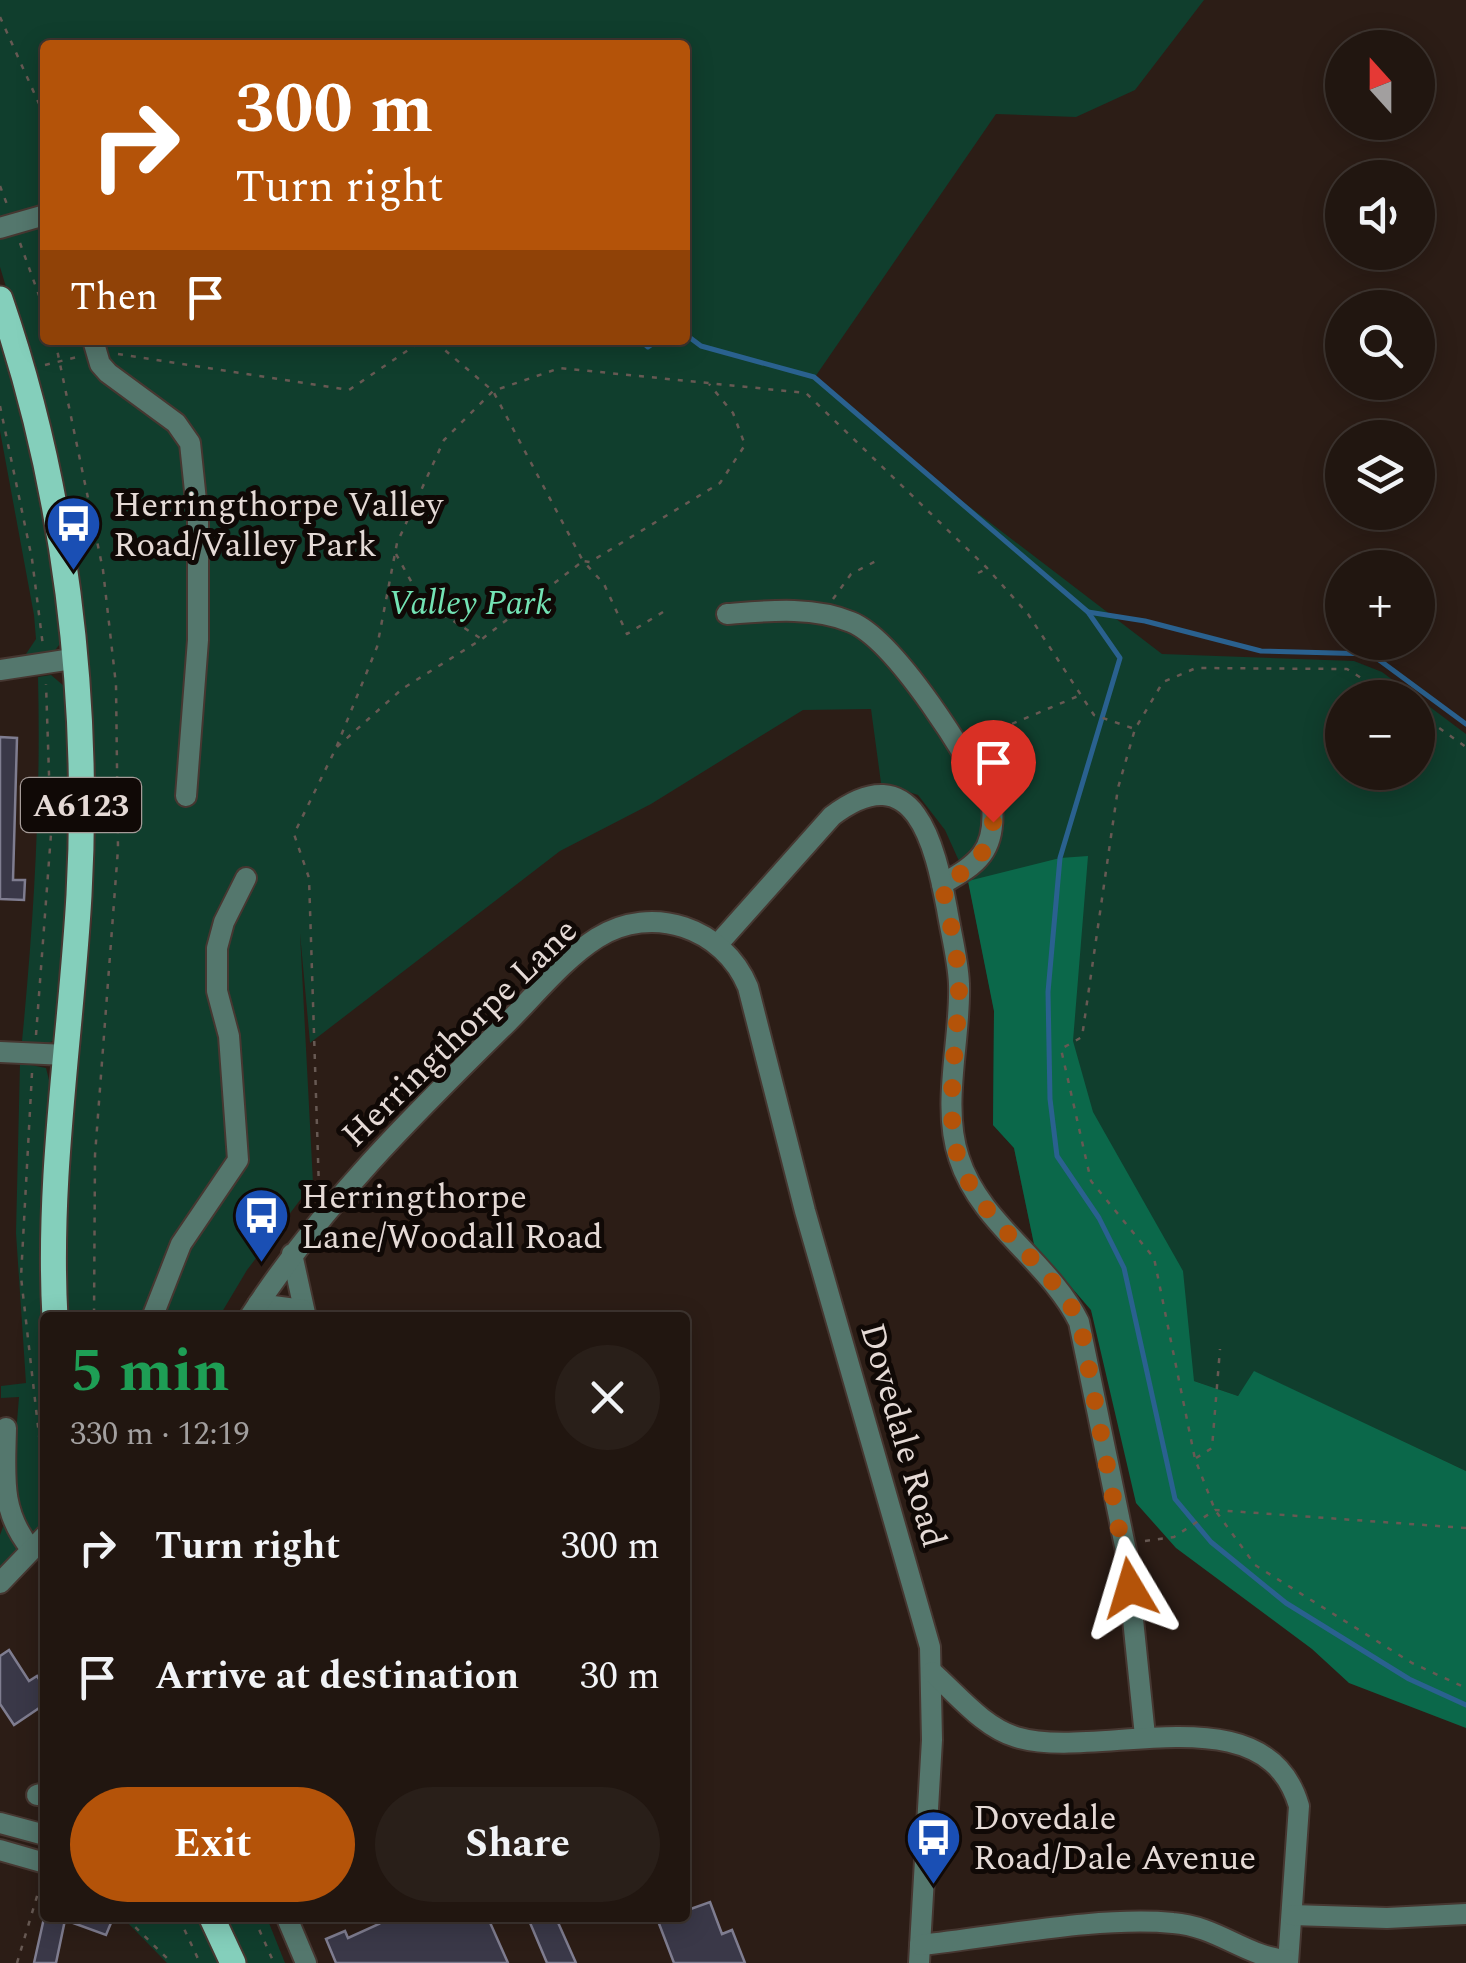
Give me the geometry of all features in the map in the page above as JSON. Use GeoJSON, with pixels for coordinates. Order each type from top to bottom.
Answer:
{"type":"FeatureCollection","features":[{"type":"Feature","properties":{"kind":"main road","name":"A6123"},"geometry":{"type":"LineString","coordinates":[[1,303],[22,370],[54,509],[72,659],[81,831],[54,1203],[56,1312]]}},
{"type":"Feature","properties":{"kind":"main road"},"geometry":{"type":"LineString","coordinates":[[214,1922],[233,1963]]}},
{"type":"Feature","properties":{"kind":"street"},"geometry":{"type":"LineString","coordinates":[[7,225],[40,216]]}},
{"type":"Feature","properties":{"kind":"street"},"geometry":{"type":"LineString","coordinates":[[95,346],[100,364],[122,387],[176,424],[190,443],[198,520],[198,621],[186,796]]}},
{"type":"Feature","properties":{"kind":"street"},"geometry":{"type":"LineString","coordinates":[[727,614],[829,615],[852,622],[887,646],[992,806],[991,835],[978,864],[942,884]]}},
{"type":"Feature","properties":{"kind":"street"},"geometry":{"type":"LineString","coordinates":[[0,670],[72,659]]}},
{"type":"Feature","properties":{"kind":"street"},"geometry":{"type":"LineString","coordinates":[[718,944],[832,816],[870,795],[906,802],[918,814],[942,884],[959,984],[954,1084],[958,1157],[978,1196],[1059,1289],[1080,1322],[1124,1544],[1145,1736]]}},
{"type":"Feature","properties":{"kind":"street"},"geometry":{"type":"LineString","coordinates":[[154,1312],[181,1244],[238,1160],[228,1036],[217,991],[218,948],[224,922],[246,878]]}},
{"type":"Feature","properties":{"kind":"street","name":"Herringthorpe Lane"},"geometry":{"type":"LineString","coordinates":[[254,1311],[326,1209],[473,1056],[596,938],[640,923],[662,923],[698,932],[718,944]]}},
{"type":"Feature","properties":{"kind":"street","name":"Dovedale Road"},"geometry":{"type":"LineString","coordinates":[[718,944],[748,987],[805,1211],[925,1624],[932,1672],[920,1954]]}},
{"type":"Feature","properties":{"kind":"street"},"geometry":{"type":"LineString","coordinates":[[0,1052],[66,1055]]}},
{"type":"Feature","properties":{"kind":"street"},"geometry":{"type":"LineString","coordinates":[[292,1254],[304,1312]]}},
{"type":"Feature","properties":{"kind":"street"},"geometry":{"type":"LineString","coordinates":[[0,1583],[38,1542],[16,1534],[4,1508],[6,1428]]}},
{"type":"Feature","properties":{"kind":"street"},"geometry":{"type":"LineString","coordinates":[[920,1954],[1169,1922],[1220,1932],[1270,1959],[1288,1961],[1299,1806],[1293,1786],[1278,1769],[1226,1742],[1187,1734],[1089,1744],[1015,1737],[991,1726],[932,1672]]}},
{"type":"Feature","properties":{"kind":"street"},"geometry":{"type":"LineString","coordinates":[[0,1823],[40,1834]]}},
{"type":"Feature","properties":{"kind":"street"},"geometry":{"type":"LineString","coordinates":[[0,1850],[40,1864]]}},
{"type":"Feature","properties":{"kind":"street"},"geometry":{"type":"LineString","coordinates":[[1292,1915],[1387,1918],[1466,1914]]}},
{"type":"Feature","properties":{"kind":"street"},"geometry":{"type":"LineString","coordinates":[[288,1922],[306,1963]]}},
{"type":"Feature","properties":{"kind":"path"},"geometry":{"type":"LineString","coordinates":[[0,17],[40,105]]}},
{"type":"Feature","properties":{"kind":"path"},"geometry":{"type":"LineString","coordinates":[[0,186],[7,225],[40,301]]}},
{"type":"Feature","properties":{"kind":"path"},"geometry":{"type":"LineString","coordinates":[[22,370],[95,346],[348,390],[416,345]]}},
{"type":"Feature","properties":{"kind":"path"},"geometry":{"type":"LineString","coordinates":[[439,345],[493,391],[583,562],[604,584],[626,634],[664,612]]}},
{"type":"Feature","properties":{"kind":"path"},"geometry":{"type":"LineString","coordinates":[[326,1209],[319,1188],[310,1029],[309,878],[294,834],[336,748],[377,647],[395,553],[418,489],[444,440],[493,391],[560,368],[806,393],[987,568],[1028,614],[1094,715],[1135,729]]}},
{"type":"Feature","properties":{"kind":"path"},"geometry":{"type":"LineString","coordinates":[[336,748],[402,689],[482,639],[583,562],[590,562],[720,483],[744,446],[732,413],[708,383]]}},
{"type":"Feature","properties":{"kind":"path"},"geometry":{"type":"LineString","coordinates":[[0,406],[32,558],[45,664],[51,834],[21,1278],[40,1444]]}},
{"type":"Feature","properties":{"kind":"path"},"geometry":{"type":"LineString","coordinates":[[395,553],[422,601],[482,639]]}},
{"type":"Feature","properties":{"kind":"path"},"geometry":{"type":"LineString","coordinates":[[829,615],[835,590],[851,574],[880,559]]}},
{"type":"Feature","properties":{"kind":"path"},"geometry":{"type":"LineString","coordinates":[[978,573],[987,568]]}},
{"type":"Feature","properties":{"kind":"path"},"geometry":{"type":"LineString","coordinates":[[1366,680],[1347,668],[1196,668],[1163,682],[1135,729],[1118,788],[1082,1037],[1061,1049],[1091,1181],[1154,1258],[1195,1459],[1214,1510],[1255,1565],[1412,1663],[1466,1688]]}},
{"type":"Feature","properties":{"kind":"path"},"geometry":{"type":"LineString","coordinates":[[956,747],[1083,694]]}},
{"type":"Feature","properties":{"kind":"path"},"geometry":{"type":"LineString","coordinates":[[1435,724],[1466,747]]}},
{"type":"Feature","properties":{"kind":"path"},"geometry":{"type":"LineString","coordinates":[[1195,1459],[1212,1448],[1220,1349]]}},
{"type":"Feature","properties":{"kind":"path"},"geometry":{"type":"LineString","coordinates":[[1124,1544],[1174,1537],[1214,1510],[1466,1528]]}},
{"type":"Feature","properties":{"kind":"path"},"geometry":{"type":"LineString","coordinates":[[17,1963],[40,1883]]}},
{"type":"Feature","properties":{"kind":"path"},"geometry":{"type":"LineString","coordinates":[[130,1922],[172,1963]]}},
{"type":"Feature","properties":{"kind":"path"},"geometry":{"type":"LineString","coordinates":[[182,1922],[200,1963]]}},
{"type":"Feature","properties":{"kind":"path"},"geometry":{"type":"LineString","coordinates":[[256,1922],[274,1963]]}},
{"type":"Feature","properties":{"kind":"green space","name":"Valley Park"},"geometry":{"type":"Polygon","coordinates":[[[0,0],[1204,0],[1135,90],[1076,117],[996,114],[815,377],[958,498],[1162,654],[1354,661],[1393,680],[1325,680],[1325,790],[1435,790],[1435,711],[1466,734],[1466,1471],[1255,1372],[1238,1396],[1194,1381],[1115,1398],[1091,1310],[1034,1244],[1014,1148],[993,1125],[994,1011],[968,881],[945,830],[918,795],[881,783],[871,709],[803,710],[651,804],[560,851],[310,1043],[300,933],[313,1183],[247,1270],[222,1312],[67,1312],[68,1161],[92,921],[93,784],[23,343],[0,267],[0,0]]]}},
{"type":"Feature","properties":{"kind":"green space"},"geometry":{"type":"Polygon","coordinates":[[[0,336],[37,487],[62,641],[53,653],[24,657],[36,639],[0,431],[0,336]]]}},
{"type":"Feature","properties":{"kind":"green space"},"geometry":{"type":"Polygon","coordinates":[[[51,675],[64,686],[68,730],[68,862],[57,1039],[40,1047],[22,1041],[36,859],[38,677],[51,675]]]}},
{"type":"Feature","properties":{"kind":"green space"},"geometry":{"type":"Polygon","coordinates":[[[1088,856],[1073,1041],[1093,1112],[1183,1271],[1194,1381],[1238,1396],[1254,1371],[1466,1471],[1466,1728],[1349,1683],[1312,1649],[1176,1548],[1136,1503],[1091,1310],[1034,1244],[1014,1148],[993,1125],[994,1011],[968,881],[1060,858],[1088,856]]]}},
{"type":"Feature","properties":{"kind":"green space"},"geometry":{"type":"Polygon","coordinates":[[[20,1063],[46,1068],[50,1084],[40,1234],[40,1533],[0,1571],[0,1535],[10,1508],[19,1397],[1,1398],[1,1386],[26,1383],[16,1233],[20,1063]]]}},
{"type":"Feature","properties":{"kind":"green space"},"geometry":{"type":"Polygon","coordinates":[[[127,1922],[203,1922],[223,1963],[167,1963],[127,1922]]]}},
{"type":"Feature","properties":{"kind":"green space"},"geometry":{"type":"Polygon","coordinates":[[[228,1922],[269,1922],[285,1963],[245,1963],[228,1922]]]}},
{"type":"Feature","properties":{"kind":"building"},"geometry":{"type":"Polygon","coordinates":[[[0,737],[17,738],[13,880],[25,880],[24,900],[0,899],[0,737]]]}},
{"type":"Feature","properties":{"kind":"building"},"geometry":{"type":"Polygon","coordinates":[[[9,1650],[29,1681],[37,1676],[40,1680],[40,1707],[14,1725],[0,1704],[0,1656],[9,1650]]]}},
{"type":"Feature","properties":{"kind":"building"},"geometry":{"type":"Polygon","coordinates":[[[710,1902],[722,1934],[732,1930],[745,1963],[674,1963],[658,1922],[690,1922],[690,1909],[710,1902]]]}},
{"type":"Feature","properties":{"kind":"building"},"geometry":{"type":"Polygon","coordinates":[[[43,1922],[65,1922],[56,1963],[34,1963],[43,1922]]]}},
{"type":"Feature","properties":{"kind":"building"},"geometry":{"type":"Polygon","coordinates":[[[70,1922],[111,1922],[106,1935],[70,1922]]]}},
{"type":"Feature","properties":{"kind":"building"},"geometry":{"type":"Polygon","coordinates":[[[490,1922],[508,1963],[336,1963],[326,1939],[345,1931],[348,1938],[379,1924],[490,1922]]]}},
{"type":"Feature","properties":{"kind":"building"},"geometry":{"type":"Polygon","coordinates":[[[530,1922],[558,1922],[576,1963],[547,1963],[530,1922]]]}},
{"type":"Feature","properties":{"kind":"waterway"},"geometry":{"type":"LineString","coordinates":[[690,338],[701,346],[814,377],[1088,612],[1120,658],[1060,858],[1048,992],[1050,1099],[1057,1156],[1099,1218],[1124,1268],[1175,1499],[1211,1542],[1286,1603],[1409,1679],[1466,1705]]}},
{"type":"Feature","properties":{"kind":"waterway"},"geometry":{"type":"LineString","coordinates":[[646,345],[651,345]]}},
{"type":"Feature","properties":{"kind":"waterway"},"geometry":{"type":"LineString","coordinates":[[1088,612],[1145,621],[1261,651],[1371,654],[1466,724]]}},
{"type":"Feature","properties":{"kind":"place","name":"Herringthorpe Valley Road/Valley Park"},"geometry":{"type":"Point","coordinates":[74,573]}},
{"type":"Feature","properties":{"kind":"place","name":"Herringthorpe Lane/Woodall Road"},"geometry":{"type":"Point","coordinates":[262,1265]}},
{"type":"Feature","properties":{"kind":"place","name":"Dovedale Road/Dale Avenue"},"geometry":{"type":"Point","coordinates":[934,1886]}},
{"type":"Feature","properties":{"kind":"route"},"geometry":{"type":"LineString","coordinates":[[993,822],[978,864],[942,884],[959,984],[954,1084],[958,1157],[978,1196],[1059,1289],[1080,1322],[1126,1550],[1130,1588]]}}]}
